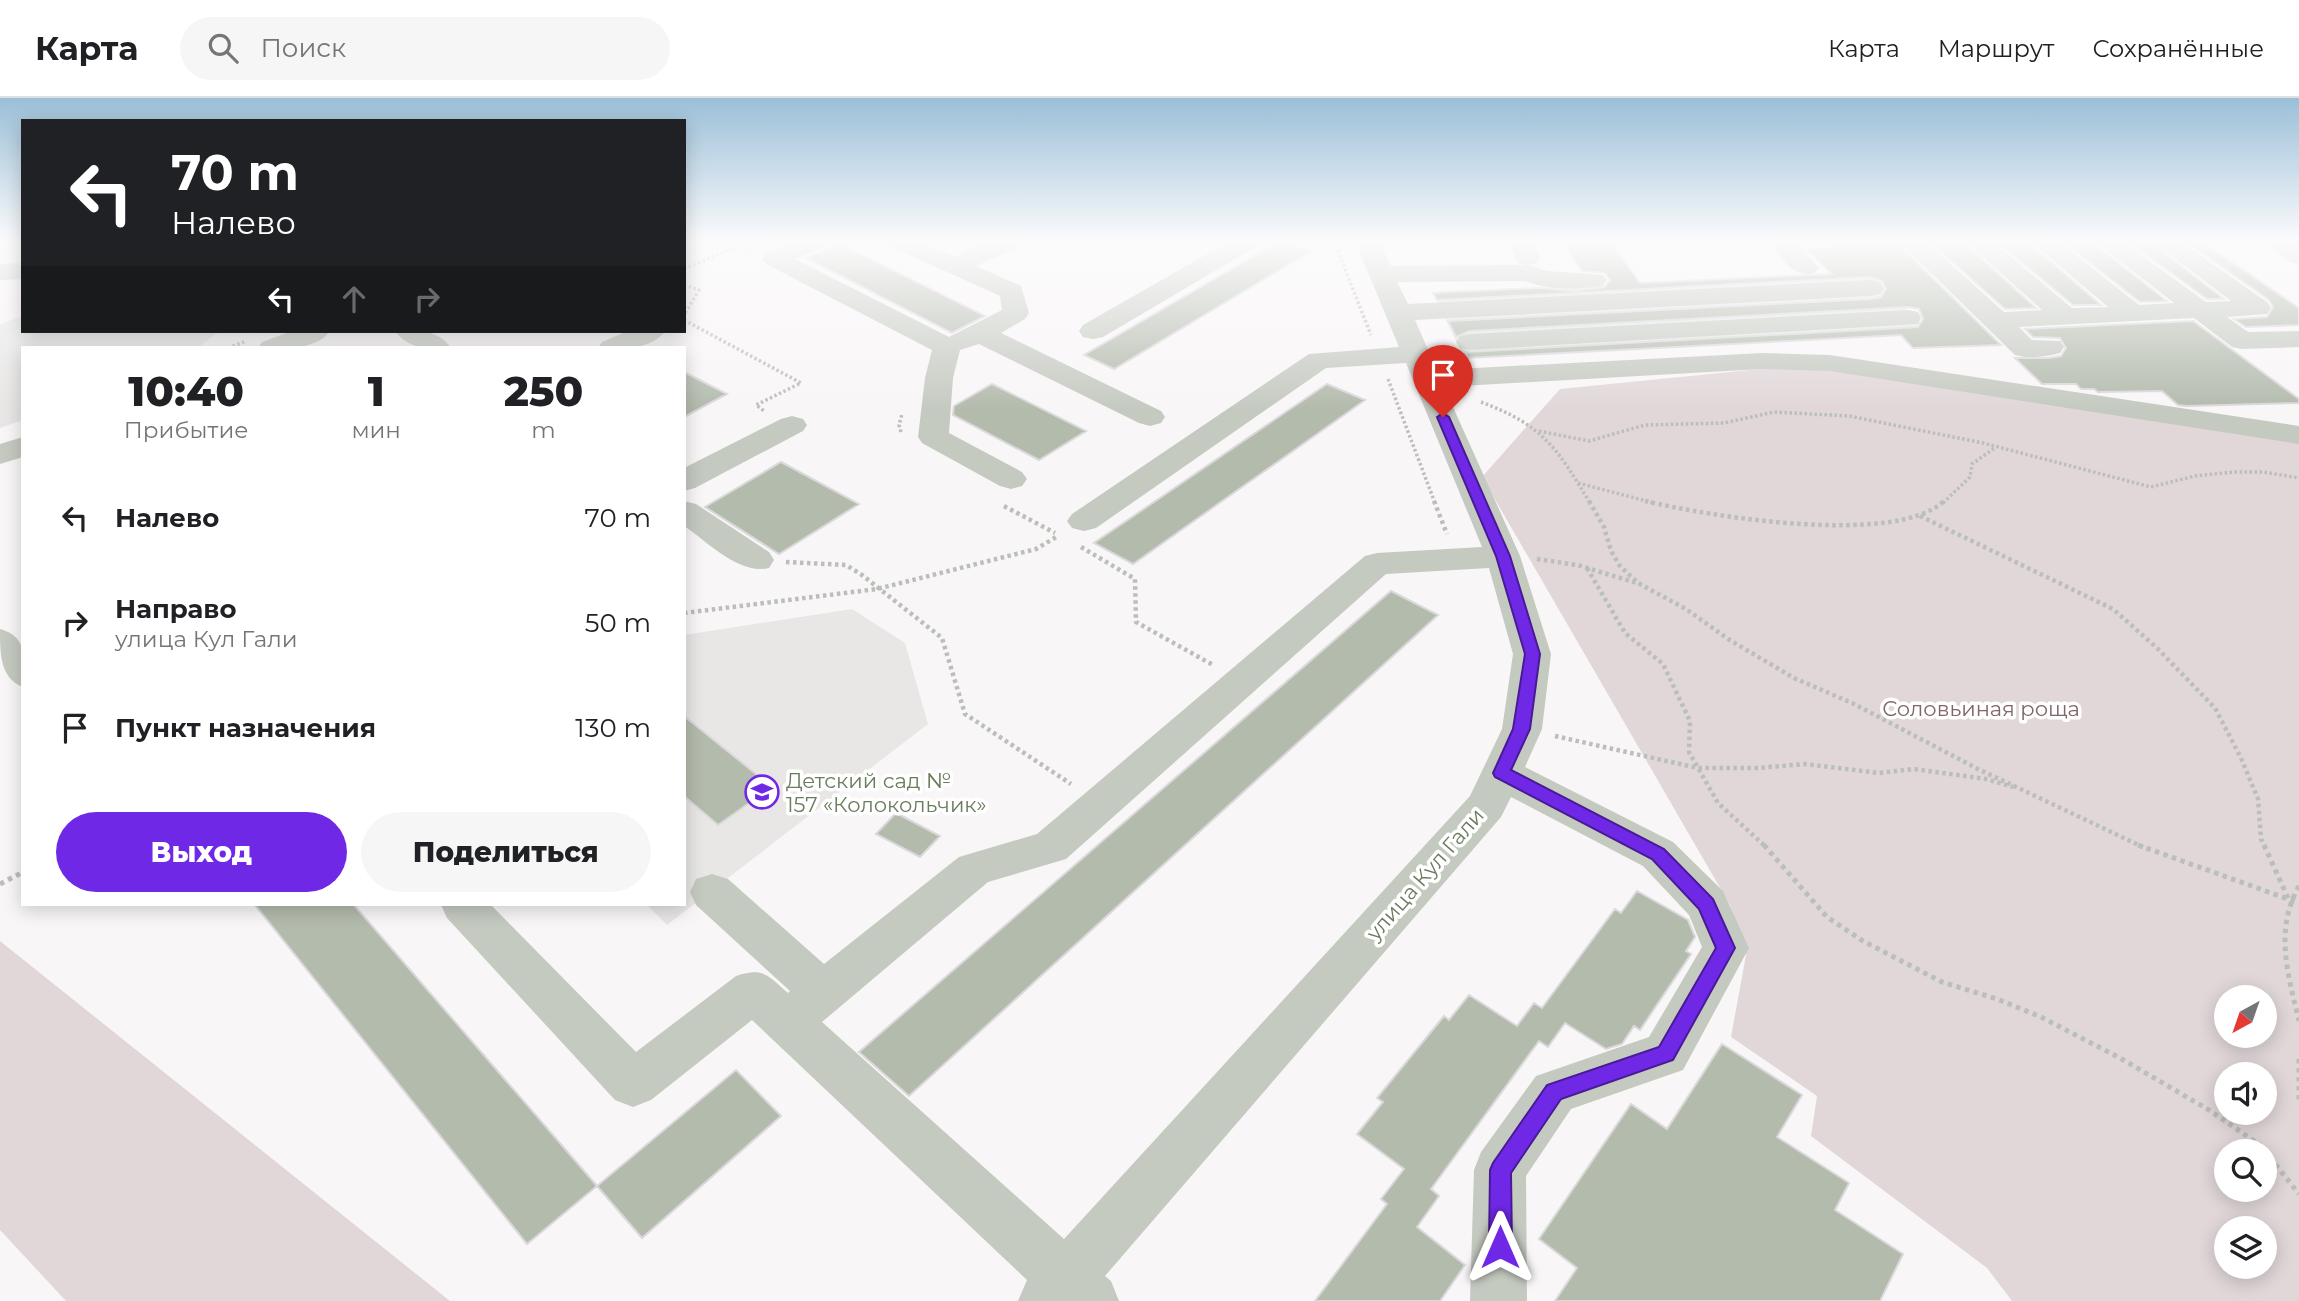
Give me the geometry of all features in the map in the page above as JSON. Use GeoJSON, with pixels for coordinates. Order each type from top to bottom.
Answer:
{"type":"FeatureCollection","features":[{"type":"Feature","properties":{"kind":"street"},"geometry":{"type":"LineString","coordinates":[[850,297],[947,347],[980,334],[1016,313],[1013,297]]}},
{"type":"Feature","properties":{"kind":"street"},"geometry":{"type":"LineString","coordinates":[[1093,331],[1151,297]]}},
{"type":"Feature","properties":{"kind":"street","name":"улица Кул Гали"},"geometry":{"type":"LineString","coordinates":[[1068,1293],[1486,806],[1522,729],[1532,654],[1503,556],[1413,371],[1398,313],[1391,297]]}},
{"type":"Feature","properties":{"kind":"street"},"geometry":{"type":"LineString","coordinates":[[1398,313],[1711,297]]}},
{"type":"Feature","properties":{"kind":"street"},"geometry":{"type":"LineString","coordinates":[[1972,297],[2025,349],[2050,347]]}},
{"type":"Feature","properties":{"kind":"street"},"geometry":{"type":"LineString","coordinates":[[2043,297],[2066,317]]}},
{"type":"Feature","properties":{"kind":"street"},"geometry":{"type":"LineString","coordinates":[[2112,297],[2132,313]]}},
{"type":"Feature","properties":{"kind":"street"},"geometry":{"type":"LineString","coordinates":[[2182,297],[2242,341],[2271,368]]}},
{"type":"Feature","properties":{"kind":"street"},"geometry":{"type":"LineString","coordinates":[[1997,320],[2258,308],[2243,297]]}},
{"type":"Feature","properties":{"kind":"street"},"geometry":{"type":"LineString","coordinates":[[1661,300],[1685,330]]}},
{"type":"Feature","properties":{"kind":"street"},"geometry":{"type":"LineString","coordinates":[[1469,342],[1908,318]]}},
{"type":"Feature","properties":{"kind":"street"},"geometry":{"type":"LineString","coordinates":[[277,346],[311,333]]}},
{"type":"Feature","properties":{"kind":"street"},"geometry":{"type":"LineString","coordinates":[[412,333],[435,346]]}},
{"type":"Feature","properties":{"kind":"street"},"geometry":{"type":"LineString","coordinates":[[617,346],[646,333]]}},
{"type":"Feature","properties":{"kind":"street"},"geometry":{"type":"LineString","coordinates":[[980,334],[1150,417]]}},
{"type":"Feature","properties":{"kind":"street"},"geometry":{"type":"LineString","coordinates":[[2242,341],[2299,339]]}},
{"type":"Feature","properties":{"kind":"street"},"geometry":{"type":"LineString","coordinates":[[947,347],[939,379],[933,437],[1011,479]]}},
{"type":"Feature","properties":{"kind":"street"},"geometry":{"type":"LineString","coordinates":[[1077,531],[1319,360],[1413,371],[1762,361],[1830,363],[2299,435]]}},
{"type":"Feature","properties":{"kind":"street"},"geometry":{"type":"LineString","coordinates":[[686,480],[792,425]]}},
{"type":"Feature","properties":{"kind":"street"},"geometry":{"type":"LineString","coordinates":[[0,456],[21,447]]}},
{"type":"Feature","properties":{"kind":"street"},"geometry":{"type":"LineString","coordinates":[[686,512],[757,560]]}},
{"type":"Feature","properties":{"kind":"street"},"geometry":{"type":"LineString","coordinates":[[787,1022],[974,869],[1051,847],[1377,564],[1503,556]]}},
{"type":"Feature","properties":{"kind":"street"},"geometry":{"type":"LineString","coordinates":[[0,641],[21,671]]}},
{"type":"Feature","properties":{"kind":"street"},"geometry":{"type":"LineString","coordinates":[[1498,1301],[1500,1170],[1554,1092],[1666,1054],[1726,948],[1707,904],[1658,854],[1501,773]]}},
{"type":"Feature","properties":{"kind":"street"},"geometry":{"type":"LineString","coordinates":[[712,892],[823,992]]}},
{"type":"Feature","properties":{"kind":"street"},"geometry":{"type":"LineString","coordinates":[[464,906],[633,1084],[753,991],[1068,1293]]}},
{"type":"Feature","properties":{"kind":"path"},"geometry":{"type":"LineString","coordinates":[[686,313],[695,297]]}},
{"type":"Feature","properties":{"kind":"path"},"geometry":{"type":"LineString","coordinates":[[1368,297],[1413,371],[1457,559]]}},
{"type":"Feature","properties":{"kind":"path"},"geometry":{"type":"LineString","coordinates":[[686,318],[801,383],[756,405],[792,425]]}},
{"type":"Feature","properties":{"kind":"path"},"geometry":{"type":"LineString","coordinates":[[1413,371],[1461,395],[1513,414],[1538,431],[1561,454],[1604,527],[1611,551],[1620,566],[1637,583]]}},
{"type":"Feature","properties":{"kind":"path"},"geometry":{"type":"LineString","coordinates":[[1538,431],[1589,441],[1645,425],[1724,423],[1774,412],[1849,416],[1996,447],[2151,487],[2195,476],[2234,472],[2263,472],[2299,478]]}},
{"type":"Feature","properties":{"kind":"path"},"geometry":{"type":"LineString","coordinates":[[1577,483],[1649,502],[1798,525],[1871,523],[1920,516],[1938,507],[1970,477],[1972,464],[1996,447]]}},
{"type":"Feature","properties":{"kind":"path"},"geometry":{"type":"LineString","coordinates":[[1920,516],[2113,609],[2157,648],[2207,699],[2215,708],[2241,758],[2258,799],[2261,839],[2289,899]]}},
{"type":"Feature","properties":{"kind":"path"},"geometry":{"type":"LineString","coordinates":[[686,613],[877,589],[1036,549],[1077,531],[1135,579],[1136,622],[1242,681]]}},
{"type":"Feature","properties":{"kind":"path"},"geometry":{"type":"LineString","coordinates":[[1503,556],[1539,559],[1587,568],[1637,583],[1678,604],[1720,634],[1794,678],[1852,703],[1976,768],[2150,852],[2299,903]]}},
{"type":"Feature","properties":{"kind":"path"},"geometry":{"type":"LineString","coordinates":[[757,560],[846,565],[942,638],[965,714],[1101,803]]}},
{"type":"Feature","properties":{"kind":"path"},"geometry":{"type":"LineString","coordinates":[[1587,568],[1625,633],[1663,664],[1690,721],[1689,752],[1718,803],[1773,854],[1827,916],[1863,941],[1942,982],[1997,999],[2087,1040],[2209,1110],[2260,1145],[2299,1195]]}},
{"type":"Feature","properties":{"kind":"path"},"geometry":{"type":"LineString","coordinates":[[1522,729],[1698,768],[1758,768],[1805,764],[1879,773],[1914,769],[1986,779],[2030,793]]}},
{"type":"Feature","properties":{"kind":"path"},"geometry":{"type":"LineString","coordinates":[[0,884],[21,873]]}},
{"type":"Feature","properties":{"kind":"path"},"geometry":{"type":"LineString","coordinates":[[2299,886],[2289,899],[2283,926],[2287,972],[2299,1021]]}},
{"type":"Feature","properties":{"kind":"path"},"geometry":{"type":"LineString","coordinates":[[2299,1059],[2299,1104]]}},
{"type":"Feature","properties":{"kind":"shaded area"},"geometry":{"type":"Polygon","coordinates":[[[1435,297],[1893,297],[1931,333],[1464,358],[1435,297]]]}},
{"type":"Feature","properties":{"kind":"shaded area"},"geometry":{"type":"Polygon","coordinates":[[[21,317],[21,333],[217,333],[200,346],[21,346],[21,421],[0,428],[0,324],[21,317]]]}},
{"type":"Feature","properties":{"kind":"shaded area","name":"Детский сад № 157 «Колокольчик»"},"geometry":{"type":"Polygon","coordinates":[[[852,609],[905,643],[928,724],[667,925],[648,906],[686,906],[686,635],[852,609]]]}},
{"type":"Feature","properties":{"kind":"green space","name":"Соловьиная роща"},"geometry":{"type":"Polygon","coordinates":[[[1829,362],[2299,439],[2299,1301],[2012,1301],[1987,1268],[1811,1136],[1817,1096],[1731,1037],[1746,955],[1730,905],[1482,477],[1560,389],[1829,362]]]}},
{"type":"Feature","properties":{"kind":"green space"},"geometry":{"type":"Polygon","coordinates":[[[0,941],[450,1301],[66,1301],[0,1230],[0,941]]]}},
{"type":"Feature","properties":{"kind":"building"},"geometry":{"type":"Polygon","coordinates":[[[882,297],[947,297],[985,316],[952,333],[882,297]]]}},
{"type":"Feature","properties":{"kind":"building"},"geometry":{"type":"Polygon","coordinates":[[[1183,297],[1234,297],[1114,369],[1084,355],[1183,297]]]}},
{"type":"Feature","properties":{"kind":"building"},"geometry":{"type":"Polygon","coordinates":[[[1435,297],[1491,297],[1437,300],[1435,297]]]}},
{"type":"Feature","properties":{"kind":"building"},"geometry":{"type":"Polygon","coordinates":[[[1952,297],[2001,345],[1913,348],[1901,335],[1468,358],[1465,352],[1918,327],[1923,319],[1919,309],[1908,307],[1470,331],[1456,337],[1448,321],[1952,297]]]}},
{"type":"Feature","properties":{"kind":"building"},"geometry":{"type":"Polygon","coordinates":[[[1992,297],[2024,297],[2036,308],[2005,309],[1992,297]]]}},
{"type":"Feature","properties":{"kind":"building"},"geometry":{"type":"Polygon","coordinates":[[[2064,297],[2092,297],[2101,305],[2073,305],[2064,297]]]}},
{"type":"Feature","properties":{"kind":"building"},"geometry":{"type":"Polygon","coordinates":[[[2134,297],[2162,297],[2167,301],[2140,302],[2134,297]]]}},
{"type":"Feature","properties":{"kind":"building"},"geometry":{"type":"Polygon","coordinates":[[[2204,297],[2224,299],[2207,299],[2204,297]]]}},
{"type":"Feature","properties":{"kind":"building"},"geometry":{"type":"Polygon","coordinates":[[[2265,297],[2283,297],[2299,308],[2299,325],[2246,327],[2234,319],[2267,317],[2273,307],[2265,297]]]}},
{"type":"Feature","properties":{"kind":"building"},"geometry":{"type":"Polygon","coordinates":[[[2193,321],[2299,399],[2299,403],[2186,406],[2178,405],[2162,391],[2098,392],[2094,389],[2081,389],[2076,384],[2042,384],[2015,358],[2061,356],[2066,348],[2060,338],[2033,337],[2025,329],[2193,321]]]}},
{"type":"Feature","properties":{"kind":"building"},"geometry":{"type":"Polygon","coordinates":[[[686,373],[727,394],[686,416],[686,373]]]}},
{"type":"Feature","properties":{"kind":"building"},"geometry":{"type":"Polygon","coordinates":[[[992,384],[1086,431],[1039,460],[953,415],[954,406],[992,384]]]}},
{"type":"Feature","properties":{"kind":"building"},"geometry":{"type":"Polygon","coordinates":[[[1327,384],[1365,400],[1133,564],[1094,543],[1327,384]]]}},
{"type":"Feature","properties":{"kind":"building"},"geometry":{"type":"Polygon","coordinates":[[[781,462],[859,504],[779,554],[705,507],[781,462]]]}},
{"type":"Feature","properties":{"kind":"building"},"geometry":{"type":"Polygon","coordinates":[[[1391,591],[1438,615],[909,1096],[859,1052],[1391,591]]]}},
{"type":"Feature","properties":{"kind":"building"},"geometry":{"type":"Polygon","coordinates":[[[686,718],[772,787],[718,825],[686,798],[686,718]]]}},
{"type":"Feature","properties":{"kind":"building"},"geometry":{"type":"Polygon","coordinates":[[[896,813],[940,836],[920,857],[876,834],[896,813]]]}},
{"type":"Feature","properties":{"kind":"building"},"geometry":{"type":"Polygon","coordinates":[[[1637,891],[1688,920],[1695,937],[1686,951],[1691,954],[1640,1030],[1634,1026],[1622,1044],[1606,1049],[1565,1023],[1548,1047],[1539,1041],[1431,1189],[1439,1196],[1417,1227],[1465,1265],[1440,1301],[1315,1301],[1387,1204],[1381,1199],[1404,1169],[1357,1134],[1383,1102],[1377,1098],[1444,1016],[1449,1020],[1469,995],[1517,1026],[1534,1003],[1542,1008],[1615,909],[1621,913],[1637,891]]]}},
{"type":"Feature","properties":{"kind":"building"},"geometry":{"type":"Polygon","coordinates":[[[256,906],[355,906],[597,1186],[527,1244],[256,906]]]}},
{"type":"Feature","properties":{"kind":"building"},"geometry":{"type":"Polygon","coordinates":[[[1722,1044],[1802,1095],[1777,1137],[1849,1183],[1835,1210],[1903,1254],[1880,1301],[1555,1301],[1577,1268],[1539,1239],[1631,1104],[1667,1129],[1722,1044]]]}},
{"type":"Feature","properties":{"kind":"building"},"geometry":{"type":"Polygon","coordinates":[[[736,1070],[781,1116],[642,1238],[597,1186],[736,1070]]]}},
{"type":"Feature","properties":{"kind":"place","name":"Детский сад № 157 «Колокольчик»"},"geometry":{"type":"Point","coordinates":[762,792]}},
{"type":"Feature","properties":{"kind":"route"},"geometry":{"type":"LineString","coordinates":[[1443,417],[1503,556],[1532,654],[1522,729],[1501,773],[1658,854],[1707,904],[1726,948],[1666,1054],[1554,1092],[1500,1170],[1500,1247]]}}]}
